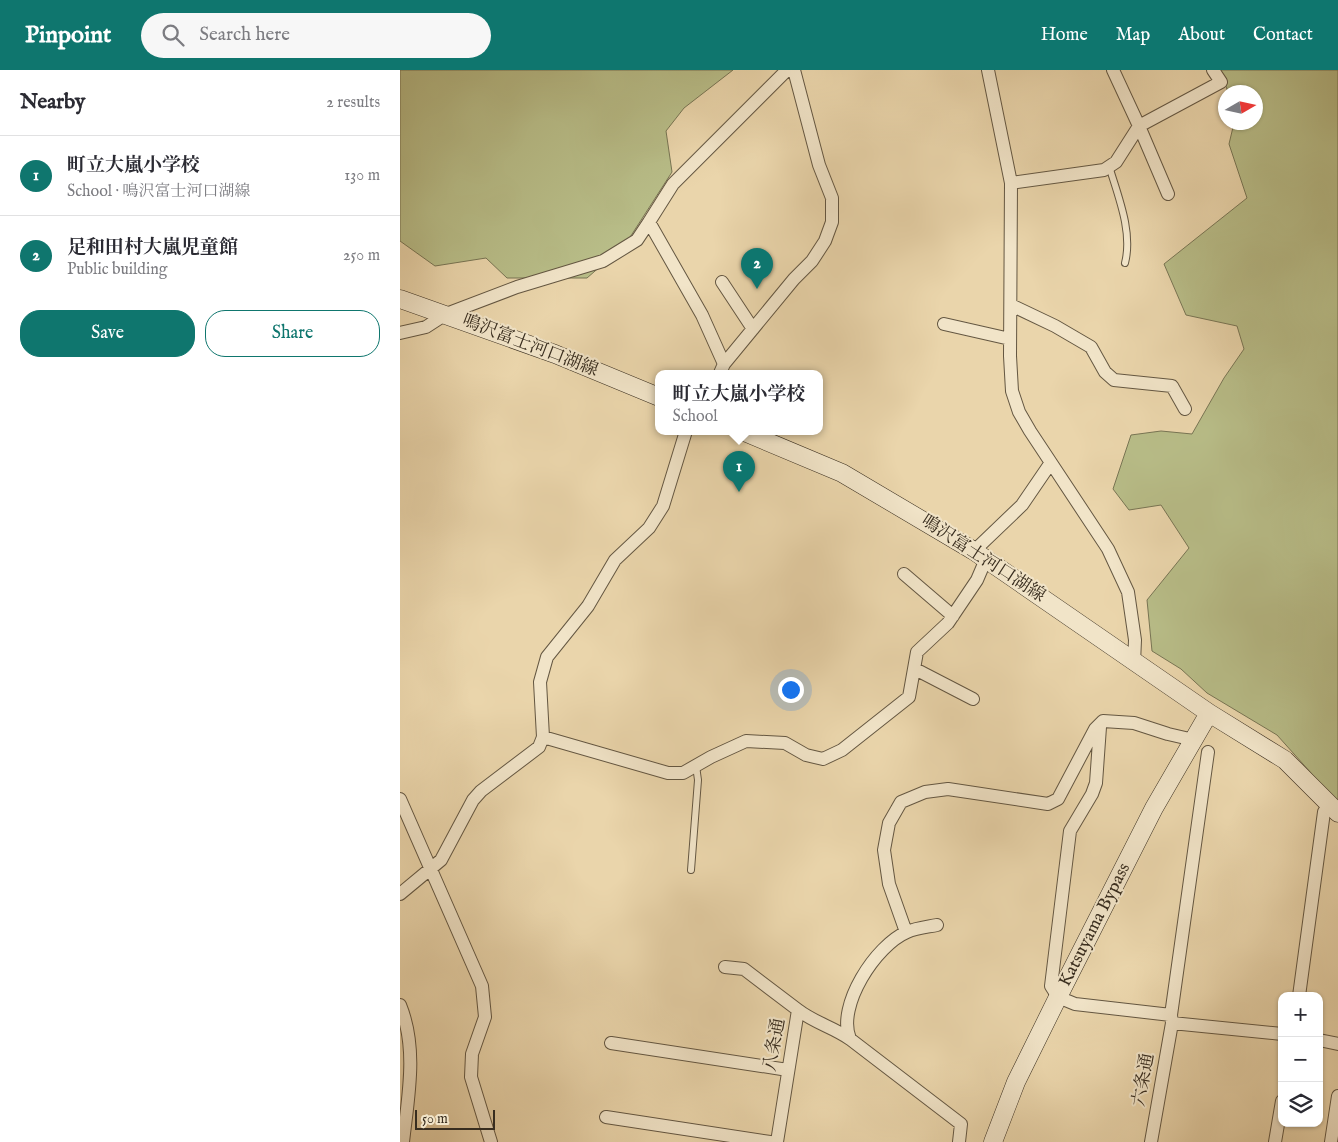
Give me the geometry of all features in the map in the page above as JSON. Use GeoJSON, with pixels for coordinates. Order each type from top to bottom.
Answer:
{"type":"FeatureCollection","features":[{"type":"Feature","properties":{"kind":"main road","name":"鳴沢富士河口湖線"},"geometry":{"type":"LineString","coordinates":[[400,299],[554,354],[655,395]]}},
{"type":"Feature","properties":{"kind":"main road","name":"鳴沢富士河口湖線"},"geometry":{"type":"LineString","coordinates":[[751,435],[842,474],[980,555],[1134,663],[1209,713],[1285,760],[1334,808]]}},
{"type":"Feature","properties":{"kind":"main road","name":"Katsuyama Bypass"},"geometry":{"type":"LineString","coordinates":[[993,1142],[1016,1082],[1058,997],[1154,808],[1209,713]]}},
{"type":"Feature","properties":{"kind":"street"},"geometry":{"type":"LineString","coordinates":[[400,333],[426,327],[446,314],[517,287],[603,261],[637,240],[673,184],[787,70]]}},
{"type":"Feature","properties":{"kind":"street"},"geometry":{"type":"LineString","coordinates":[[722,369],[753,329],[812,261],[825,242],[832,222],[832,198],[819,165],[794,70]]}},
{"type":"Feature","properties":{"kind":"street"},"geometry":{"type":"LineString","coordinates":[[988,70],[1011,183],[1010,339],[1012,391],[1017,405],[1050,464],[1108,549],[1128,592],[1135,640],[1134,663]]}},
{"type":"Feature","properties":{"kind":"street"},"geometry":{"type":"LineString","coordinates":[[1114,70],[1168,194]]}},
{"type":"Feature","properties":{"kind":"street"},"geometry":{"type":"LineString","coordinates":[[1011,183],[1104,170],[1116,162],[1139,126],[1221,82],[1212,70]]}},
{"type":"Feature","properties":{"kind":"street"},"geometry":{"type":"LineString","coordinates":[[649,222],[702,315],[722,369]]}},
{"type":"Feature","properties":{"kind":"street"},"geometry":{"type":"LineString","coordinates":[[722,282],[753,329]]}},
{"type":"Feature","properties":{"kind":"street"},"geometry":{"type":"LineString","coordinates":[[1011,306],[1055,326],[1091,347],[1105,372],[1114,380],[1172,386],[1185,409]]}},
{"type":"Feature","properties":{"kind":"street"},"geometry":{"type":"LineString","coordinates":[[944,324],[1010,339]]}},
{"type":"Feature","properties":{"kind":"street"},"geometry":{"type":"LineString","coordinates":[[400,894],[441,860],[473,800],[481,791],[539,747],[543,738],[540,682],[547,657],[588,606],[615,560],[649,528],[662,506],[685,435]]}},
{"type":"Feature","properties":{"kind":"street"},"geometry":{"type":"LineString","coordinates":[[543,738],[668,773],[683,773],[746,741],[785,744],[806,755],[823,759],[842,750],[909,697],[917,652],[953,616],[977,580],[980,555],[1022,505],[1050,464]]}},
{"type":"Feature","properties":{"kind":"street"},"geometry":{"type":"LineString","coordinates":[[904,574],[953,616]]}},
{"type":"Feature","properties":{"kind":"street"},"geometry":{"type":"LineString","coordinates":[[915,669],[973,699]]}},
{"type":"Feature","properties":{"kind":"street"},"geometry":{"type":"LineString","coordinates":[[906,932],[889,884],[884,850],[889,823],[901,802],[925,792],[948,789],[1048,804],[1058,799],[1095,729],[1103,721],[1134,722],[1168,734],[1194,740]]}},
{"type":"Feature","properties":{"kind":"street"},"geometry":{"type":"LineString","coordinates":[[1100,724],[1096,783],[1092,794],[1070,831],[1051,986],[1058,997],[1076,1004],[1278,1033]]}},
{"type":"Feature","properties":{"kind":"street","name":"六条通"},"geometry":{"type":"LineString","coordinates":[[1151,1142],[1171,1019],[1208,752]]}},
{"type":"Feature","properties":{"kind":"street"},"geometry":{"type":"LineString","coordinates":[[400,799],[482,986],[485,1017],[472,1054],[471,1077],[491,1142]]}},
{"type":"Feature","properties":{"kind":"street"},"geometry":{"type":"LineString","coordinates":[[1300,992],[1324,812],[1334,808]]}},
{"type":"Feature","properties":{"kind":"street"},"geometry":{"type":"LineString","coordinates":[[850,1039],[847,1032],[853,995],[880,952],[906,932],[937,925]]}},
{"type":"Feature","properties":{"kind":"street","name":"八条通"},"geometry":{"type":"LineString","coordinates":[[725,967],[744,969],[798,1010],[778,1142]]}},
{"type":"Feature","properties":{"kind":"street"},"geometry":{"type":"LineString","coordinates":[[400,1005],[410,1039],[411,1070],[404,1141]]}},
{"type":"Feature","properties":{"kind":"street"},"geometry":{"type":"LineString","coordinates":[[798,1010],[812,1020],[840,1032],[850,1039],[960,1124],[958,1142]]}},
{"type":"Feature","properties":{"kind":"street"},"geometry":{"type":"LineString","coordinates":[[1323,1041],[1338,1044]]}},
{"type":"Feature","properties":{"kind":"street"},"geometry":{"type":"LineString","coordinates":[[611,1043],[788,1070]]}},
{"type":"Feature","properties":{"kind":"street"},"geometry":{"type":"LineString","coordinates":[[1334,1134],[1338,1096]]}},
{"type":"Feature","properties":{"kind":"street"},"geometry":{"type":"LineString","coordinates":[[606,1117],[770,1142]]}},
{"type":"Feature","properties":{"kind":"street"},"geometry":{"type":"LineString","coordinates":[[1275,1142],[1278,1124]]}},
{"type":"Feature","properties":{"kind":"lane"},"geometry":{"type":"LineString","coordinates":[[1109,166],[1120,204],[1126,236],[1125,263]]}},
{"type":"Feature","properties":{"kind":"lane"},"geometry":{"type":"LineString","coordinates":[[691,870],[698,780],[696,766]]}},
{"type":"Feature","properties":{"kind":"green space"},"geometry":{"type":"Polygon","coordinates":[[[400,70],[733,70],[684,108],[666,131],[672,172],[625,245],[587,278],[507,278],[486,258],[435,266],[400,241],[400,70]]]}},
{"type":"Feature","properties":{"kind":"green space"},"geometry":{"type":"Polygon","coordinates":[[[1220,70],[1338,70],[1338,803],[1277,735],[1207,693],[1181,669],[1152,651],[1147,600],[1189,548],[1161,505],[1129,510],[1113,489],[1131,435],[1161,431],[1192,434],[1224,378],[1244,349],[1237,326],[1186,315],[1164,264],[1247,198],[1229,144],[1232,130],[1263,130],[1263,85],[1225,85],[1220,70]]]}},
{"type":"Feature","properties":{"kind":"place","name":"足和田村大嵐児童館"},"geometry":{"type":"Point","coordinates":[757,289]}},
{"type":"Feature","properties":{"kind":"place","name":"町立大嵐小学校"},"geometry":{"type":"Point","coordinates":[739,492]}}]}
